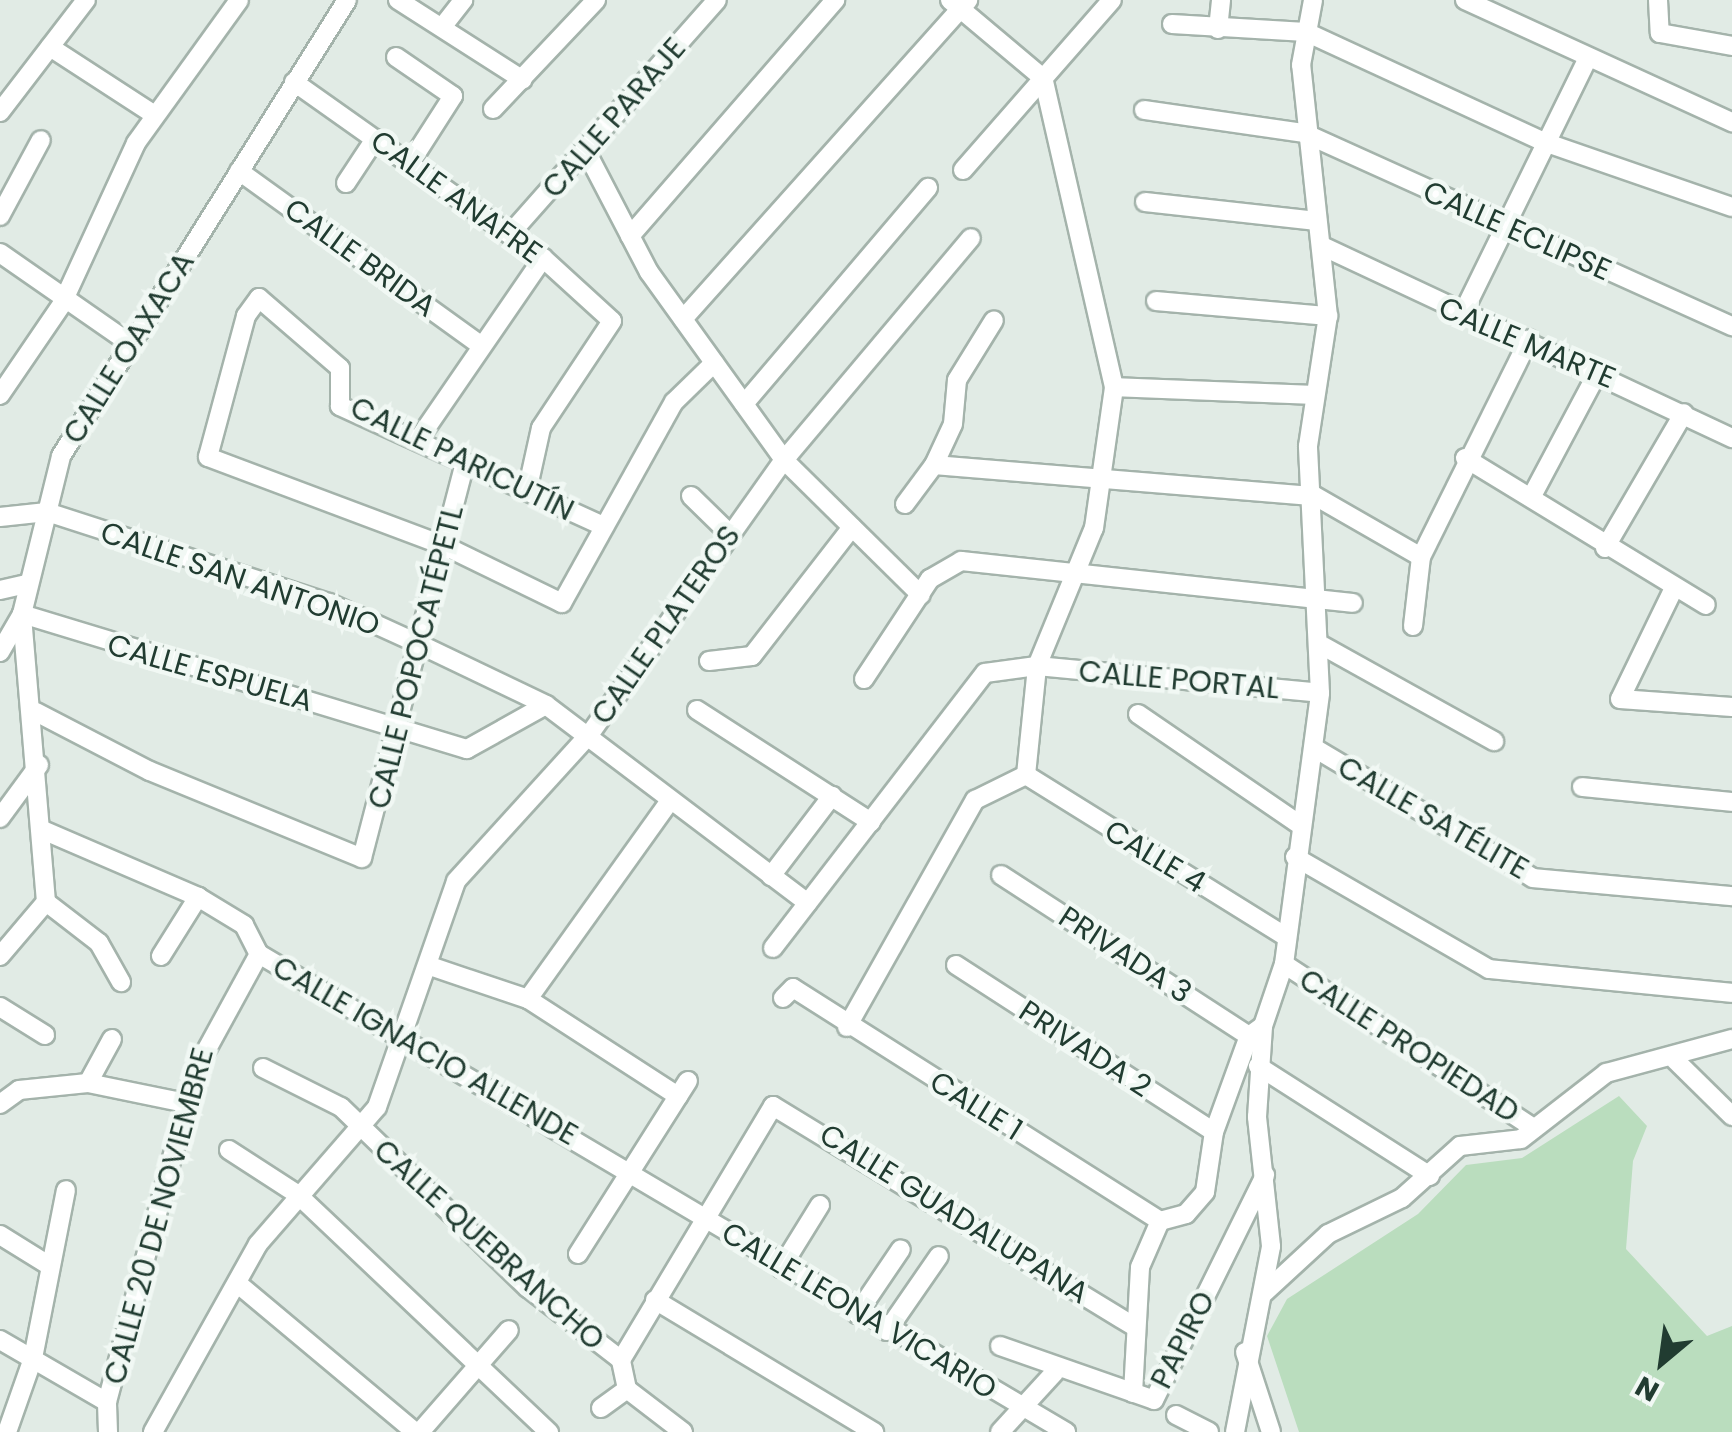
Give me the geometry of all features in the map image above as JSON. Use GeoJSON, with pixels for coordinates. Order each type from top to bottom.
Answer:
{"type":"FeatureCollection","features":[{"type":"Feature","properties":{"kind":"street"},"geometry":{"type":"LineString","coordinates":[[0,112],[86,0]]}},
{"type":"Feature","properties":{"kind":"street"},"geometry":{"type":"LineString","coordinates":[[0,395],[62,304],[154,114],[239,0]]}},
{"type":"Feature","properties":{"kind":"street","name":"CALLE OAXACA"},"geometry":{"type":"LineString","coordinates":[[46,902],[36,712],[22,614],[25,584],[62,456],[347,0]]}},
{"type":"Feature","properties":{"kind":"street"},"geometry":{"type":"LineString","coordinates":[[398,0],[523,80]]}},
{"type":"Feature","properties":{"kind":"street"},"geometry":{"type":"LineString","coordinates":[[443,26],[463,0]]}},
{"type":"Feature","properties":{"kind":"street"},"geometry":{"type":"LineString","coordinates":[[493,109],[596,0]]}},
{"type":"Feature","properties":{"kind":"street","name":"CALLE PARAJE"},"geometry":{"type":"LineString","coordinates":[[510,234],[587,153],[716,0]]}},
{"type":"Feature","properties":{"kind":"street"},"geometry":{"type":"LineString","coordinates":[[630,236],[835,0]]}},
{"type":"Feature","properties":{"kind":"street"},"geometry":{"type":"LineString","coordinates":[[963,170],[1112,0]]}},
{"type":"Feature","properties":{"kind":"street"},"geometry":{"type":"LineString","coordinates":[[1218,30],[1221,0]]}},
{"type":"Feature","properties":{"kind":"street"},"geometry":{"type":"LineString","coordinates":[[1133,1393],[1140,1267],[1160,1220],[1186,1214],[1205,1192],[1214,1132],[1284,964],[1296,823],[1316,749],[1323,646],[1313,395],[1328,316],[1322,246],[1304,133],[1306,32],[1313,0]]}},
{"type":"Feature","properties":{"kind":"street"},"geometry":{"type":"LineString","coordinates":[[1465,0],[1732,122]]}},
{"type":"Feature","properties":{"kind":"street"},"geometry":{"type":"LineString","coordinates":[[1658,0],[1660,33],[1732,46]]}},
{"type":"Feature","properties":{"kind":"street"},"geometry":{"type":"LineString","coordinates":[[682,319],[960,3],[1043,78],[1114,387],[1104,477],[1077,573],[1037,666],[1026,775],[975,800],[847,1027]]}},
{"type":"Feature","properties":{"kind":"street"},"geometry":{"type":"LineString","coordinates":[[1172,24],[1218,30],[1306,32],[1544,142],[1732,207]]}},
{"type":"Feature","properties":{"kind":"street"},"geometry":{"type":"LineString","coordinates":[[50,47],[154,114]]}},
{"type":"Feature","properties":{"kind":"street"},"geometry":{"type":"LineString","coordinates":[[396,57],[452,96],[410,164]]}},
{"type":"Feature","properties":{"kind":"street"},"geometry":{"type":"LineString","coordinates":[[1462,317],[1588,58]]}},
{"type":"Feature","properties":{"kind":"street","name":"CALLE ANAFRE"},"geometry":{"type":"LineString","coordinates":[[294,82],[544,258],[612,321],[541,428],[528,492]]}},
{"type":"Feature","properties":{"kind":"street","name":"CALLE ECLIPSE"},"geometry":{"type":"LineString","coordinates":[[1144,110],[1304,133],[1506,228],[1732,326]]}},
{"type":"Feature","properties":{"kind":"street"},"geometry":{"type":"LineString","coordinates":[[346,183],[375,139]]}},
{"type":"Feature","properties":{"kind":"street"},"geometry":{"type":"LineString","coordinates":[[0,216],[41,140]]}},
{"type":"Feature","properties":{"kind":"street"},"geometry":{"type":"LineString","coordinates":[[587,153],[630,236],[682,319],[784,460],[921,595]]}},
{"type":"Feature","properties":{"kind":"street","name":"CALLE BRIDA"},"geometry":{"type":"LineString","coordinates":[[239,171],[482,346]]}},
{"type":"Feature","properties":{"kind":"street"},"geometry":{"type":"LineString","coordinates":[[744,404],[928,188]]}},
{"type":"Feature","properties":{"kind":"street"},"geometry":{"type":"LineString","coordinates":[[1145,202],[1317,220]]}},
{"type":"Feature","properties":{"kind":"street","name":"CALLE PLATEROS"},"geometry":{"type":"LineString","coordinates":[[153,1432],[237,1283],[297,1194],[359,1128],[396,1073],[456,881],[589,735],[784,460],[971,238]]}},
{"type":"Feature","properties":{"kind":"street","name":"CALLE MARTE"},"geometry":{"type":"LineString","coordinates":[[1322,246],[1462,317],[1529,340],[1732,438]]}},
{"type":"Feature","properties":{"kind":"street"},"geometry":{"type":"LineString","coordinates":[[0,253],[62,304],[132,344]]}},
{"type":"Feature","properties":{"kind":"street"},"geometry":{"type":"LineString","coordinates":[[418,440],[544,258]]}},
{"type":"Feature","properties":{"kind":"street","name":"CALLE PARICUTÍN"},"geometry":{"type":"LineString","coordinates":[[445,546],[208,457],[258,298],[340,368],[340,406],[602,525]]}},
{"type":"Feature","properties":{"kind":"street"},"geometry":{"type":"LineString","coordinates":[[1156,301],[1328,316]]}},
{"type":"Feature","properties":{"kind":"street"},"geometry":{"type":"LineString","coordinates":[[905,504],[934,465],[953,424],[957,380],[994,320]]}},
{"type":"Feature","properties":{"kind":"street"},"geometry":{"type":"LineString","coordinates":[[1414,626],[1420,556],[1465,458],[1529,340]]}},
{"type":"Feature","properties":{"kind":"street"},"geometry":{"type":"LineString","coordinates":[[445,546],[562,603],[602,525],[674,402],[714,363]]}},
{"type":"Feature","properties":{"kind":"street"},"geometry":{"type":"LineString","coordinates":[[1533,494],[1598,372]]}},
{"type":"Feature","properties":{"kind":"street"},"geometry":{"type":"LineString","coordinates":[[1114,387],[1313,395]]}},
{"type":"Feature","properties":{"kind":"street"},"geometry":{"type":"LineString","coordinates":[[1605,548],[1684,413]]}},
{"type":"Feature","properties":{"kind":"street"},"geometry":{"type":"LineString","coordinates":[[1465,458],[1533,494],[1605,548],[1706,605]]}},
{"type":"Feature","properties":{"kind":"street","name":"CALLE POPOCATÉPETL"},"geometry":{"type":"LineString","coordinates":[[36,712],[352,859],[367,851],[466,463]]}},
{"type":"Feature","properties":{"kind":"street"},"geometry":{"type":"LineString","coordinates":[[934,465],[1315,496],[1420,556]]}},
{"type":"Feature","properties":{"kind":"street"},"geometry":{"type":"LineString","coordinates":[[690,496],[730,534]]}},
{"type":"Feature","properties":{"kind":"street"},"geometry":{"type":"LineString","coordinates":[[0,517],[47,512]]}},
{"type":"Feature","properties":{"kind":"street","name":"CALLE SAN ANTONIO"},"geometry":{"type":"LineString","coordinates":[[47,512],[329,603],[546,705],[808,903]]}},
{"type":"Feature","properties":{"kind":"street"},"geometry":{"type":"LineString","coordinates":[[709,662],[752,656],[852,527]]}},
{"type":"Feature","properties":{"kind":"street"},"geometry":{"type":"LineString","coordinates":[[864,680],[944,566],[960,561],[1322,594],[1353,604]]}},
{"type":"Feature","properties":{"kind":"street"},"geometry":{"type":"LineString","coordinates":[[0,590],[25,584]]}},
{"type":"Feature","properties":{"kind":"street"},"geometry":{"type":"LineString","coordinates":[[1674,588],[1620,700],[1732,707]]}},
{"type":"Feature","properties":{"kind":"street"},"geometry":{"type":"LineString","coordinates":[[0,652],[22,614]]}},
{"type":"Feature","properties":{"kind":"street","name":"CALLE ESPUELA"},"geometry":{"type":"LineString","coordinates":[[22,614],[466,749],[546,705]]}},
{"type":"Feature","properties":{"kind":"street"},"geometry":{"type":"LineString","coordinates":[[1323,646],[1494,741]]}},
{"type":"Feature","properties":{"kind":"street","name":"CALLE PORTAL"},"geometry":{"type":"LineString","coordinates":[[773,948],[871,822],[966,688],[986,673],[1037,666],[1320,693]]}},
{"type":"Feature","properties":{"kind":"street"},"geometry":{"type":"LineString","coordinates":[[697,710],[871,822]]}},
{"type":"Feature","properties":{"kind":"street"},"geometry":{"type":"LineString","coordinates":[[1138,714],[1296,823]]}},
{"type":"Feature","properties":{"kind":"street","name":"CALLE SATÉLITE"},"geometry":{"type":"LineString","coordinates":[[1316,749],[1533,878],[1732,896]]}},
{"type":"Feature","properties":{"kind":"street"},"geometry":{"type":"LineString","coordinates":[[0,818],[40,765]]}},
{"type":"Feature","properties":{"kind":"street","name":"CALLE 4"},"geometry":{"type":"LineString","coordinates":[[1026,775],[1286,937]]}},
{"type":"Feature","properties":{"kind":"street"},"geometry":{"type":"LineString","coordinates":[[1582,786],[1732,802]]}},
{"type":"Feature","properties":{"kind":"street"},"geometry":{"type":"LineString","coordinates":[[772,876],[832,796]]}},
{"type":"Feature","properties":{"kind":"street"},"geometry":{"type":"LineString","coordinates":[[528,999],[670,801]]}},
{"type":"Feature","properties":{"kind":"street","name":"CALLE IGNACIO ALLENDE"},"geometry":{"type":"LineString","coordinates":[[45,831],[198,897],[244,925],[259,954],[406,1035],[705,1220]]}},
{"type":"Feature","properties":{"kind":"street"},"geometry":{"type":"LineString","coordinates":[[1295,857],[1489,968],[1732,993]]}},
{"type":"Feature","properties":{"kind":"street","name":"PRIVADA 3"},"geometry":{"type":"LineString","coordinates":[[1001,875],[1256,1031]]}},
{"type":"Feature","properties":{"kind":"street"},"geometry":{"type":"LineString","coordinates":[[161,956],[198,897]]}},
{"type":"Feature","properties":{"kind":"street"},"geometry":{"type":"LineString","coordinates":[[0,956],[46,902],[99,943],[121,982]]}},
{"type":"Feature","properties":{"kind":"street","name":"CALLE 20 DE NOVIEMBRE"},"geometry":{"type":"LineString","coordinates":[[108,1432],[108,1402],[207,1037],[259,954]]}},
{"type":"Feature","properties":{"kind":"street","name":"CALLE PROPIEDAD"},"geometry":{"type":"LineString","coordinates":[[1284,964],[1534,1128]]}},
{"type":"Feature","properties":{"kind":"street","name":"PRIVADA 2"},"geometry":{"type":"LineString","coordinates":[[956,965],[1214,1132]]}},
{"type":"Feature","properties":{"kind":"street"},"geometry":{"type":"LineString","coordinates":[[430,966],[528,999],[683,1089],[627,1170],[578,1254]]}},
{"type":"Feature","properties":{"kind":"street","name":"CALLE 1"},"geometry":{"type":"LineString","coordinates":[[788,993],[1160,1220]]}},
{"type":"Feature","properties":{"kind":"street"},"geometry":{"type":"LineString","coordinates":[[0,1007],[45,1035]]}},
{"type":"Feature","properties":{"kind":"street"},"geometry":{"type":"LineString","coordinates":[[1234,1432],[1244,1352],[1263,1294],[1268,1170],[1256,1031]]}},
{"type":"Feature","properties":{"kind":"street"},"geometry":{"type":"LineString","coordinates":[[88,1083],[112,1039]]}},
{"type":"Feature","properties":{"kind":"street"},"geometry":{"type":"LineString","coordinates":[[1263,1294],[1328,1234],[1430,1176],[1460,1146],[1521,1139],[1606,1073],[1675,1060],[1732,1039]]}},
{"type":"Feature","properties":{"kind":"street"},"geometry":{"type":"LineString","coordinates":[[1675,1060],[1732,1116]]}},
{"type":"Feature","properties":{"kind":"street"},"geometry":{"type":"LineString","coordinates":[[1258,1066],[1430,1176]]}},
{"type":"Feature","properties":{"kind":"street","name":"CALLE QUEBRANCHO"},"geometry":{"type":"LineString","coordinates":[[263,1068],[341,1107],[572,1328],[620,1360],[627,1389]]}},
{"type":"Feature","properties":{"kind":"street"},"geometry":{"type":"LineString","coordinates":[[0,1104],[19,1090],[88,1083],[190,1104]]}},
{"type":"Feature","properties":{"kind":"street","name":"CALLE QUEBRANCHO"},"geometry":{"type":"LineString","coordinates":[[620,1360],[774,1106]]}},
{"type":"Feature","properties":{"kind":"street","name":"CALLE GUADALUPANA"},"geometry":{"type":"LineString","coordinates":[[774,1106],[1134,1326]]}},
{"type":"Feature","properties":{"kind":"street"},"geometry":{"type":"LineString","coordinates":[[229,1150],[297,1194],[466,1344],[476,1370],[549,1432]]}},
{"type":"Feature","properties":{"kind":"street","name":"PAPIRO"},"geometry":{"type":"LineString","coordinates":[[1000,1346],[1055,1372],[1154,1400],[1268,1170]]}},
{"type":"Feature","properties":{"kind":"street"},"geometry":{"type":"LineString","coordinates":[[8,1432],[32,1358],[66,1190]]}},
{"type":"Feature","properties":{"kind":"street"},"geometry":{"type":"LineString","coordinates":[[781,1268],[820,1206]]}},
{"type":"Feature","properties":{"kind":"street","name":"CALLE LEONA VICARIO"},"geometry":{"type":"LineString","coordinates":[[705,1220],[887,1332],[1066,1432]]}},
{"type":"Feature","properties":{"kind":"street"},"geometry":{"type":"LineString","coordinates":[[0,1235],[50,1266]]}},
{"type":"Feature","properties":{"kind":"street"},"geometry":{"type":"LineString","coordinates":[[857,1314],[900,1248]]}},
{"type":"Feature","properties":{"kind":"street"},"geometry":{"type":"LineString","coordinates":[[887,1332],[939,1256]]}},
{"type":"Feature","properties":{"kind":"street"},"geometry":{"type":"LineString","coordinates":[[237,1283],[417,1432],[509,1330]]}},
{"type":"Feature","properties":{"kind":"street"},"geometry":{"type":"LineString","coordinates":[[655,1300],[874,1432]]}},
{"type":"Feature","properties":{"kind":"street"},"geometry":{"type":"LineString","coordinates":[[0,1340],[108,1402]]}},
{"type":"Feature","properties":{"kind":"street"},"geometry":{"type":"LineString","coordinates":[[1244,1352],[1272,1432]]}},
{"type":"Feature","properties":{"kind":"street"},"geometry":{"type":"LineString","coordinates":[[1000,1432],[1055,1372]]}},
{"type":"Feature","properties":{"kind":"street"},"geometry":{"type":"LineString","coordinates":[[602,1408],[627,1389],[683,1432]]}},
{"type":"Feature","properties":{"kind":"street"},"geometry":{"type":"LineString","coordinates":[[1176,1415],[1209,1432]]}},
{"type":"Feature","properties":{"kind":"green space"},"geometry":{"type":"Polygon","coordinates":[[[1619,1096],[1647,1126],[1633,1161],[1626,1249],[1707,1336],[1732,1326],[1732,1432],[1299,1432],[1267,1336],[1287,1299],[1418,1214],[1466,1165],[1522,1158],[1619,1096]]]}}]}
